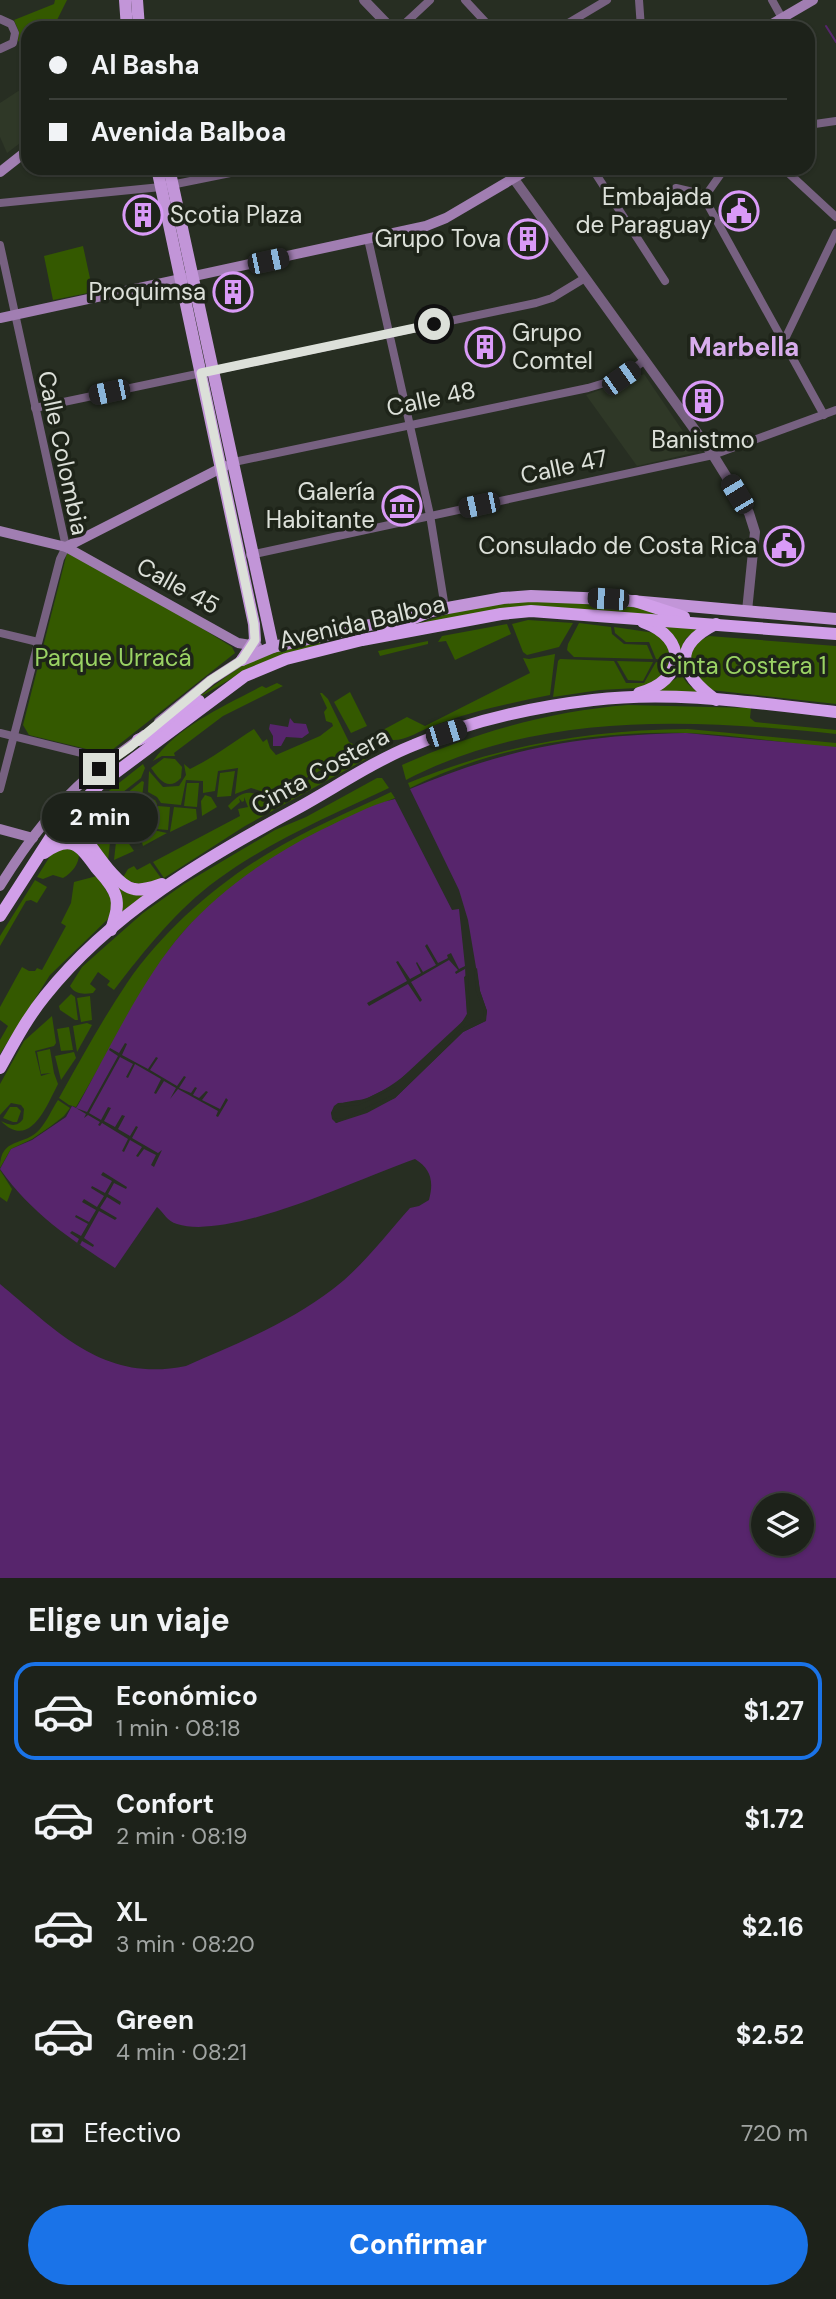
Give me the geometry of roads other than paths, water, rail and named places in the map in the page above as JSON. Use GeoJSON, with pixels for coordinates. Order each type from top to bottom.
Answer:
{"type":"FeatureCollection","features":[{"type":"Feature","properties":{"kind":"highway"},"geometry":{"type":"LineString","coordinates":[[635,601],[710,623]]}},
{"type":"Feature","properties":{"kind":"highway"},"geometry":{"type":"LineString","coordinates":[[362,640],[438,610]]}},
{"type":"Feature","properties":{"kind":"highway","name":"Avenida Balboa"},"geometry":{"type":"LineString","coordinates":[[0,916],[71,813],[99,785],[245,676],[295,657],[362,640],[501,614],[531,611],[836,635]]}},
{"type":"Feature","properties":{"kind":"highway"},"geometry":{"type":"LineString","coordinates":[[620,618],[640,621],[660,630],[670,639],[676,652],[673,671],[664,682],[645,692],[625,697]]}},
{"type":"Feature","properties":{"kind":"highway"},"geometry":{"type":"LineString","coordinates":[[710,623],[692,640],[687,648],[685,661],[692,680],[716,700]]}},
{"type":"Feature","properties":{"kind":"highway"},"geometry":{"type":"LineString","coordinates":[[138,740],[153,733],[211,693],[245,676]]}},
{"type":"Feature","properties":{"kind":"highway","name":"Cinta Costera"},"geometry":{"type":"LineString","coordinates":[[0,1068],[19,1033],[44,997],[71,966],[111,930],[175,880],[246,836],[413,745],[471,725],[529,710],[625,697],[716,700],[836,712]]}},
{"type":"Feature","properties":{"kind":"highway"},"geometry":{"type":"LineString","coordinates":[[128,764],[83,812],[80,827],[83,835],[123,886],[147,889],[175,880]]}},
{"type":"Feature","properties":{"kind":"highway"},"geometry":{"type":"LineString","coordinates":[[37,859],[63,843],[75,844],[83,849],[117,899],[111,930]]}},
{"type":"Feature","properties":{"kind":"main road"},"geometry":{"type":"LineString","coordinates":[[125,0],[128,21]]}},
{"type":"Feature","properties":{"kind":"main road"},"geometry":{"type":"LineString","coordinates":[[777,21],[813,0]]}},
{"type":"Feature","properties":{"kind":"main road"},"geometry":{"type":"LineString","coordinates":[[132,21],[140,4]]}},
{"type":"Feature","properties":{"kind":"main road"},"geometry":{"type":"LineString","coordinates":[[0,172],[21,156]]}},
{"type":"Feature","properties":{"kind":"main road"},"geometry":{"type":"LineString","coordinates":[[161,175],[167,186],[207,372],[221,468],[273,647]]}},
{"type":"Feature","properties":{"kind":"main road"},"geometry":{"type":"LineString","coordinates":[[167,186],[168,175]]}},
{"type":"Feature","properties":{"kind":"main road"},"geometry":{"type":"LineString","coordinates":[[0,318],[369,239],[446,218],[518,175]]}},
{"type":"Feature","properties":{"kind":"main road"},"geometry":{"type":"LineString","coordinates":[[0,886],[33,838],[69,795],[211,680],[255,649],[256,632],[233,462],[207,372]]}},
{"type":"Feature","properties":{"kind":"main road","name":"Calle 48"},"geometry":{"type":"LineString","coordinates":[[66,547],[233,462]]}},
{"type":"Feature","properties":{"kind":"main road","name":"Calle 45"},"geometry":{"type":"LineString","coordinates":[[0,531],[66,547],[238,643],[255,649]]}},
{"type":"Feature","properties":{"kind":"main road","name":"Avenida Balboa"},"geometry":{"type":"LineString","coordinates":[[255,649],[438,610],[503,598],[531,596],[635,601],[836,619]]}},
{"type":"Feature","properties":{"kind":"main road"},"geometry":{"type":"LineString","coordinates":[[0,829],[33,838]]}},
{"type":"Feature","properties":{"kind":"street"},"geometry":{"type":"LineString","coordinates":[[364,0],[384,21]]}},
{"type":"Feature","properties":{"kind":"street"},"geometry":{"type":"LineString","coordinates":[[408,21],[430,0]]}},
{"type":"Feature","properties":{"kind":"street"},"geometry":{"type":"LineString","coordinates":[[465,0],[484,21]]}},
{"type":"Feature","properties":{"kind":"street"},"geometry":{"type":"LineString","coordinates":[[572,21],[607,0]]}},
{"type":"Feature","properties":{"kind":"street"},"geometry":{"type":"LineString","coordinates":[[639,0],[640,21]]}},
{"type":"Feature","properties":{"kind":"street"},"geometry":{"type":"LineString","coordinates":[[772,0],[782,18]]}},
{"type":"Feature","properties":{"kind":"street"},"geometry":{"type":"LineString","coordinates":[[0,19],[11,24],[15,33],[13,43],[0,49]]}},
{"type":"Feature","properties":{"kind":"street"},"geometry":{"type":"LineString","coordinates":[[815,124],[836,121]]}},
{"type":"Feature","properties":{"kind":"street"},"geometry":{"type":"LineString","coordinates":[[0,203],[167,186],[221,175]]}},
{"type":"Feature","properties":{"kind":"street"},"geometry":{"type":"LineString","coordinates":[[511,175],[713,455],[749,513],[755,532],[747,611]]}},
{"type":"Feature","properties":{"kind":"street"},"geometry":{"type":"LineString","coordinates":[[596,175],[664,281]]}},
{"type":"Feature","properties":{"kind":"street"},"geometry":{"type":"LineString","coordinates":[[720,175],[706,195],[708,205],[824,415]]}},
{"type":"Feature","properties":{"kind":"street"},"geometry":{"type":"LineString","coordinates":[[791,175],[836,217]]}},
{"type":"Feature","properties":{"kind":"street"},"geometry":{"type":"LineString","coordinates":[[676,188],[706,195]]}},
{"type":"Feature","properties":{"kind":"street"},"geometry":{"type":"LineString","coordinates":[[784,341],[836,233]]}},
{"type":"Feature","properties":{"kind":"street"},"geometry":{"type":"LineString","coordinates":[[369,239],[430,515],[438,610]]}},
{"type":"Feature","properties":{"kind":"street","name":"Calle Colombia"},"geometry":{"type":"LineString","coordinates":[[0,245],[66,547],[60,559],[0,789]]}},
{"type":"Feature","properties":{"kind":"street"},"geometry":{"type":"LineString","coordinates":[[35,408],[536,303],[552,298],[585,278]]}},
{"type":"Feature","properties":{"kind":"street","name":"Calle 48"},"geometry":{"type":"LineString","coordinates":[[233,462],[588,388],[621,378],[645,360]]}},
{"type":"Feature","properties":{"kind":"street","name":"Calle 47"},"geometry":{"type":"LineString","coordinates":[[247,556],[713,455],[836,410]]}},
{"type":"Feature","properties":{"kind":"street"},"geometry":{"type":"LineString","coordinates":[[0,633],[38,642]]}},
{"type":"Feature","properties":{"kind":"street"},"geometry":{"type":"LineString","coordinates":[[0,733],[110,760]]}},
{"type":"Feature","properties":{"kind":"waterway"},"geometry":{"type":"LineString","coordinates":[[826,26],[836,42]]}},
{"type":"Feature","properties":{"kind":"place","name":"Embajada de Paraguay"},"geometry":{"type":"Point","coordinates":[739,211]}},
{"type":"Feature","properties":{"kind":"place","name":"Scotia Plaza"},"geometry":{"type":"Point","coordinates":[143,215]}},
{"type":"Feature","properties":{"kind":"place","name":"Grupo Tova"},"geometry":{"type":"Point","coordinates":[528,239]}},
{"type":"Feature","properties":{"kind":"place","name":"Proquimsa"},"geometry":{"type":"Point","coordinates":[233,292]}},
{"type":"Feature","properties":{"kind":"place","name":"Grupo Comtel"},"geometry":{"type":"Point","coordinates":[485,347]}},
{"type":"Feature","properties":{"kind":"place","name":"Banistmo"},"geometry":{"type":"Point","coordinates":[703,401]}},
{"type":"Feature","properties":{"kind":"place","name":"Galería Habitante"},"geometry":{"type":"Point","coordinates":[402,506]}},
{"type":"Feature","properties":{"kind":"place","name":"Consulado de Costa Rica"},"geometry":{"type":"Point","coordinates":[784,546]}},
{"type":"Feature","properties":{"kind":"district","name":"Marbella"},"geometry":{"type":"Point","coordinates":[744,347]}},
{"type":"Feature","properties":{"kind":"park label","name":"Parque Urracá"},"geometry":{"type":"Point","coordinates":[113,658]}},
{"type":"Feature","properties":{"kind":"park label","name":"Cinta Costera 1"},"geometry":{"type":"Point","coordinates":[743,666]}}]}
